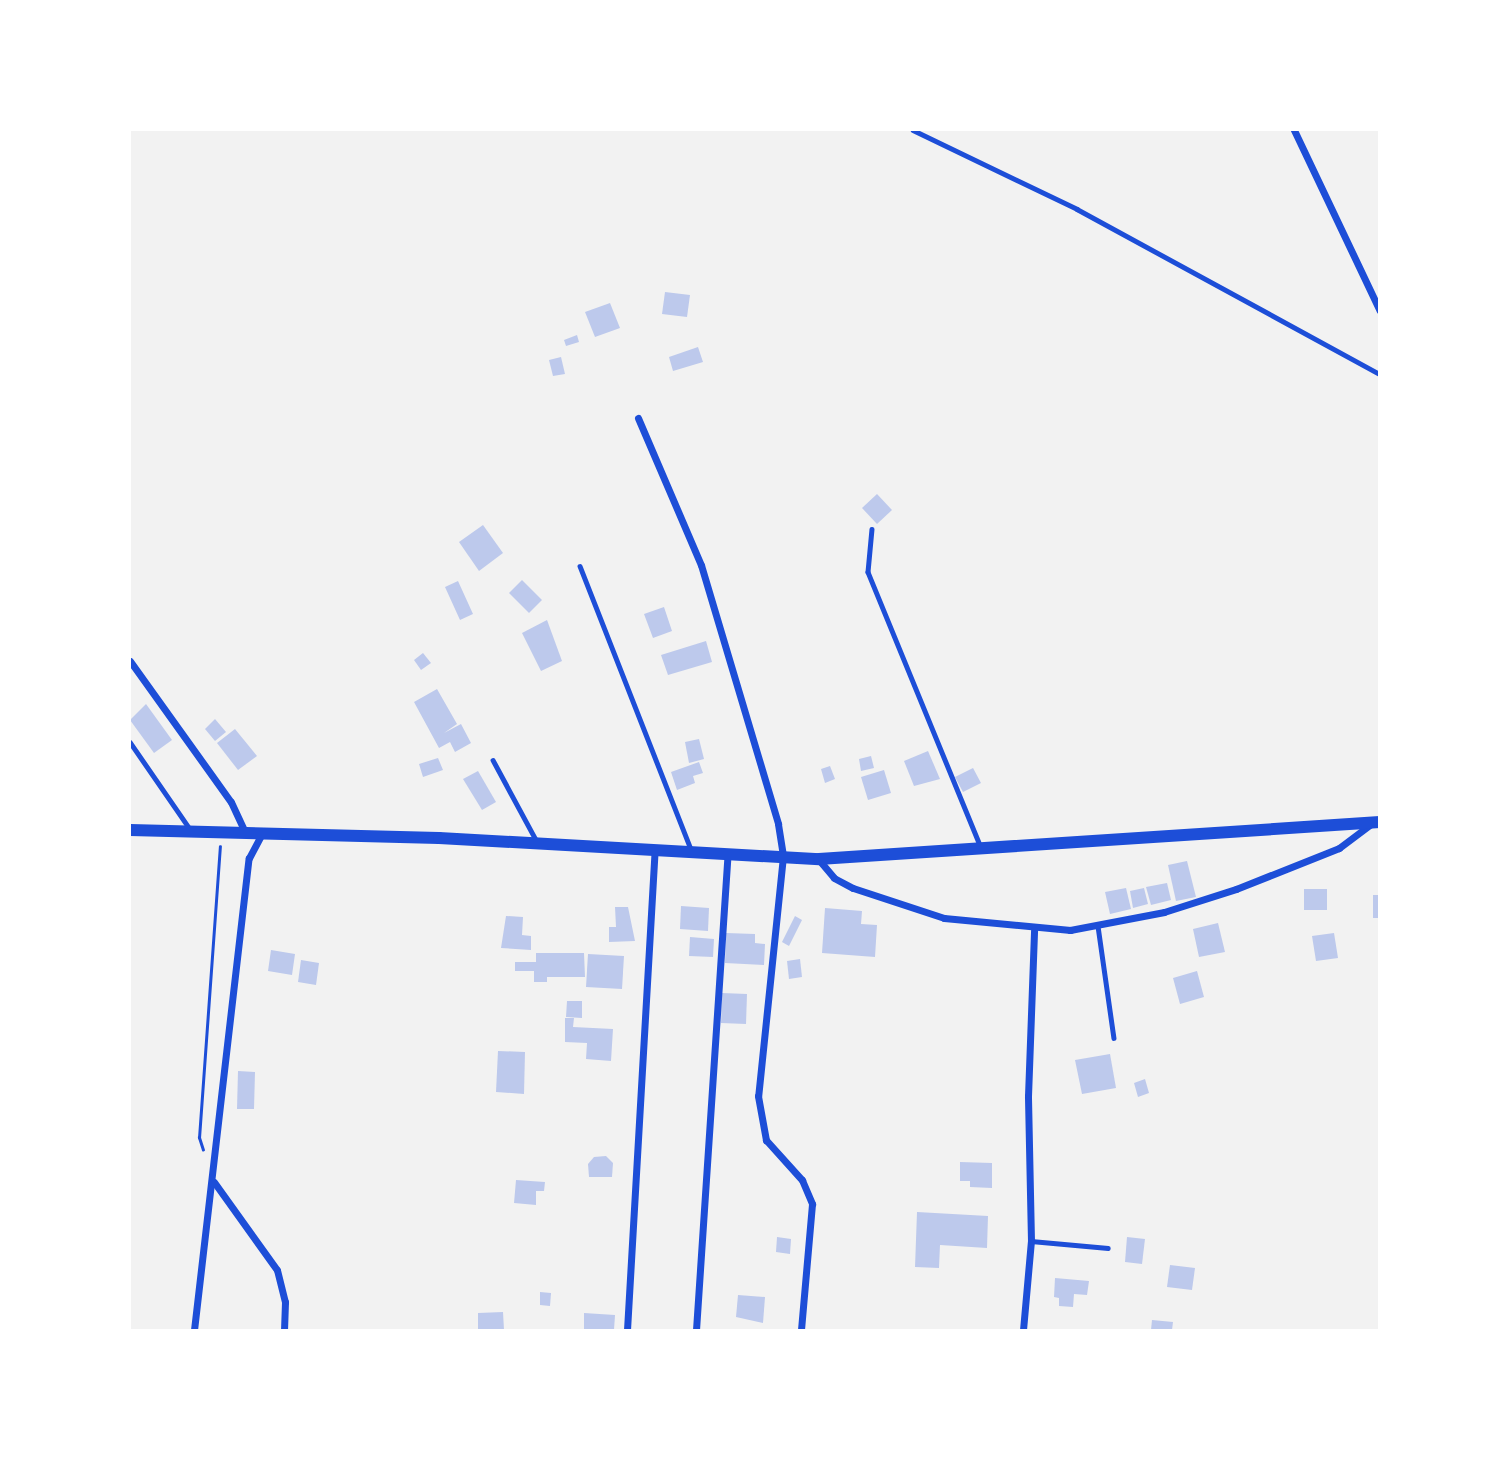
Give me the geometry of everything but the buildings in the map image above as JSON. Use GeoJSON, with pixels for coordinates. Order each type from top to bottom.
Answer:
{"type":"FeatureCollection","features":[{"type":"Feature","properties":{"kind":"main road"},"geometry":{"type":"LineString","coordinates":[[130,830],[263,832],[819,859],[1376,822]]}},
{"type":"Feature","properties":{"kind":"street"},"geometry":{"type":"LineString","coordinates":[[1294,130],[1380,312]]}},
{"type":"Feature","properties":{"kind":"street"},"geometry":{"type":"LineString","coordinates":[[638,418],[701,565],[778,824],[783,856],[758,1096],[766,1140],[802,1180],[812,1204],[801,1331]]}},
{"type":"Feature","properties":{"kind":"street"},"geometry":{"type":"LineString","coordinates":[[130,661],[230,802],[245,832]]}},
{"type":"Feature","properties":{"kind":"street"},"geometry":{"type":"LineString","coordinates":[[819,859],[834,878],[894,903],[944,918],[1034,930],[1098,926],[1164,912],[1303,864],[1361,835],[1376,822]]}},
{"type":"Feature","properties":{"kind":"street"},"geometry":{"type":"LineString","coordinates":[[194,1331],[214,1182],[250,858],[263,832]]}},
{"type":"Feature","properties":{"kind":"street"},"geometry":{"type":"LineString","coordinates":[[627,1331],[655,850]]}},
{"type":"Feature","properties":{"kind":"street"},"geometry":{"type":"LineString","coordinates":[[696,1331],[728,853]]}},
{"type":"Feature","properties":{"kind":"street"},"geometry":{"type":"LineString","coordinates":[[1023,1331],[1031,1241],[1027,1096],[1034,930]]}},
{"type":"Feature","properties":{"kind":"street"},"geometry":{"type":"LineString","coordinates":[[214,1182],[277,1270],[285,1302],[284,1331]]}},
{"type":"Feature","properties":{"kind":"lane"},"geometry":{"type":"LineString","coordinates":[[913,130],[1077,209],[1380,374]]}},
{"type":"Feature","properties":{"kind":"lane"},"geometry":{"type":"LineString","coordinates":[[872,529],[868,572],[982,850]]}},
{"type":"Feature","properties":{"kind":"lane"},"geometry":{"type":"LineString","coordinates":[[580,566],[692,852]]}},
{"type":"Feature","properties":{"kind":"lane"},"geometry":{"type":"LineString","coordinates":[[130,742],[191,830]]}},
{"type":"Feature","properties":{"kind":"lane"},"geometry":{"type":"LineString","coordinates":[[493,760],[538,844]]}},
{"type":"Feature","properties":{"kind":"lane"},"geometry":{"type":"LineString","coordinates":[[1098,926],[1114,1038]]}},
{"type":"Feature","properties":{"kind":"lane"},"geometry":{"type":"LineString","coordinates":[[1031,1241],[1108,1248]]}},
{"type":"Feature","properties":{"kind":"path"},"geometry":{"type":"LineString","coordinates":[[214,1182],[199,1138],[220,833]]}}]}
